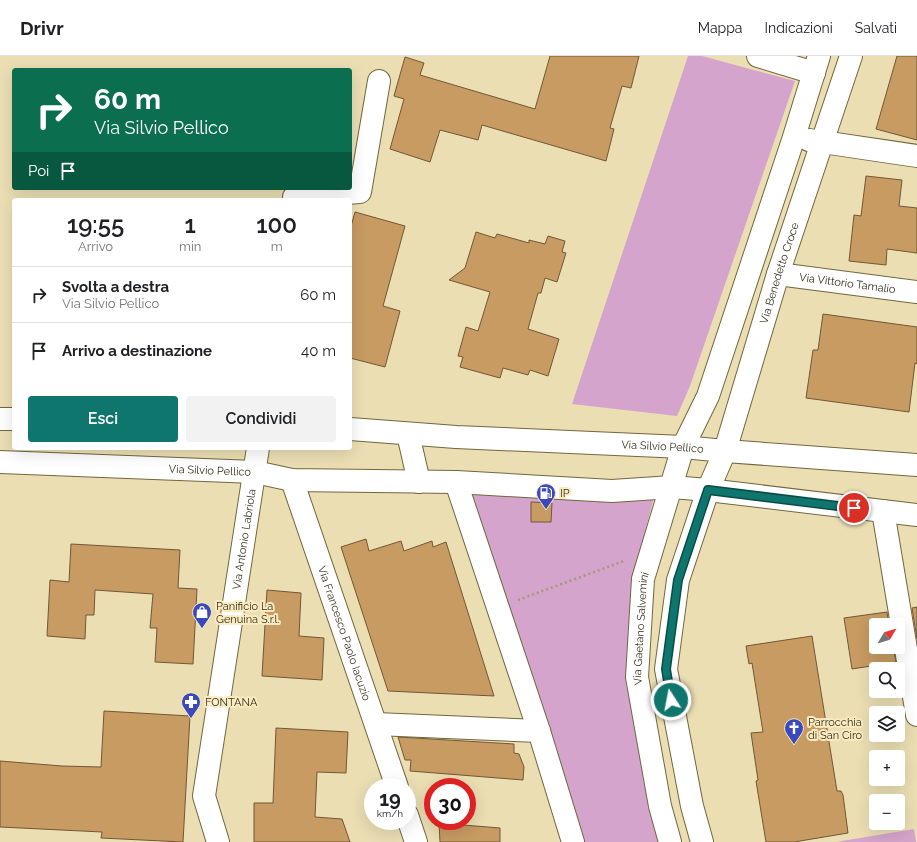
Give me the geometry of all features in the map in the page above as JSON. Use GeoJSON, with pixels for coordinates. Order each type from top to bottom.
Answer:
{"type":"FeatureCollection","features":[{"type":"Feature","properties":{"kind":"street"},"geometry":{"type":"LineString","coordinates":[[672,487],[683,447],[708,396],[817,64],[758,56]]}},
{"type":"Feature","properties":{"kind":"street","name":"Via Benedetto Croce"},"geometry":{"type":"LineString","coordinates":[[708,490],[725,452],[778,274],[851,56]]}},
{"type":"Feature","properties":{"kind":"street"},"geometry":{"type":"LineString","coordinates":[[294,198],[360,192],[379,81]]}},
{"type":"Feature","properties":{"kind":"street"},"geometry":{"type":"LineString","coordinates":[[794,137],[822,143],[917,156]]}},
{"type":"Feature","properties":{"kind":"street","name":"Via Vittorio Tamalio"},"geometry":{"type":"LineString","coordinates":[[778,274],[917,292]]}},
{"type":"Feature","properties":{"kind":"street"},"geometry":{"type":"LineString","coordinates":[[0,419],[12,419]]}},
{"type":"Feature","properties":{"kind":"street","name":"Via Silvio Pellico"},"geometry":{"type":"LineString","coordinates":[[352,429],[464,438],[683,447],[725,452],[917,465]]}},
{"type":"Feature","properties":{"kind":"street"},"geometry":{"type":"LineString","coordinates":[[408,434],[419,482]]}},
{"type":"Feature","properties":{"kind":"street","name":"Via Antonio Labriola"},"geometry":{"type":"LineString","coordinates":[[218,842],[204,796],[258,450]]}},
{"type":"Feature","properties":{"kind":"street","name":"Via Silvio Pellico"},"geometry":{"type":"LineString","coordinates":[[0,462],[255,472],[292,480],[456,482],[612,491],[672,487],[917,515]]}},
{"type":"Feature","properties":{"kind":"street","name":"Via Francesco Paolo Iacuzio"},"geometry":{"type":"LineString","coordinates":[[292,480],[395,778]]}},
{"type":"Feature","properties":{"kind":"street"},"geometry":{"type":"LineString","coordinates":[[456,482],[573,842]]}},
{"type":"Feature","properties":{"kind":"street","name":"Via Gaetano Salvemini"},"geometry":{"type":"LineString","coordinates":[[670,842],[660,806],[637,677],[643,579],[672,487]]}},
{"type":"Feature","properties":{"kind":"street"},"geometry":{"type":"LineString","coordinates":[[702,842],[692,806],[666,669],[678,580],[708,490]]}},
{"type":"Feature","properties":{"kind":"street"},"geometry":{"type":"LineString","coordinates":[[883,511],[917,715]]}},
{"type":"Feature","properties":{"kind":"street"},"geometry":{"type":"LineString","coordinates":[[376,724],[538,731]]}},
{"type":"Feature","properties":{"kind":"street"},"geometry":{"type":"LineString","coordinates":[[412,830],[416,842]]}},
{"type":"Feature","properties":{"kind":"path"},"geometry":{"type":"LineString","coordinates":[[516,601],[624,561]]}},
{"type":"Feature","properties":{"kind":"shaded area"},"geometry":{"type":"Polygon","coordinates":[[[688,56],[702,56],[795,81],[690,386],[677,416],[572,404],[688,56]]]}},
{"type":"Feature","properties":{"kind":"shaded area"},"geometry":{"type":"Polygon","coordinates":[[[467,491],[654,497],[635,571],[627,678],[649,810],[659,842],[580,842],[467,491]]]}},
{"type":"Feature","properties":{"kind":"shaded area"},"geometry":{"type":"Polygon","coordinates":[[[914,829],[916,842],[836,842],[914,829]]]}},
{"type":"Feature","properties":{"kind":"building"},"geometry":{"type":"Polygon","coordinates":[[[550,56],[639,56],[631,88],[622,86],[610,128],[614,129],[606,161],[482,125],[478,140],[440,130],[430,162],[390,149],[404,99],[394,96],[405,57],[424,63],[420,75],[535,109],[550,56]]]}},
{"type":"Feature","properties":{"kind":"building"},"geometry":{"type":"Polygon","coordinates":[[[897,56],[917,56],[917,140],[876,129],[897,56]]]}},
{"type":"Feature","properties":{"kind":"building"},"geometry":{"type":"Polygon","coordinates":[[[866,176],[902,180],[899,206],[917,208],[917,253],[887,249],[886,265],[849,261],[854,215],[861,216],[866,176]]]}},
{"type":"Feature","properties":{"kind":"building"},"geometry":{"type":"Polygon","coordinates":[[[355,212],[405,226],[383,306],[400,311],[385,367],[352,359],[352,223],[355,212]]]}},
{"type":"Feature","properties":{"kind":"building"},"geometry":{"type":"Polygon","coordinates":[[[476,232],[495,238],[497,234],[529,243],[529,240],[545,244],[548,236],[565,241],[562,252],[566,253],[557,282],[545,278],[541,293],[538,293],[528,329],[559,339],[548,376],[530,370],[528,375],[503,368],[500,378],[460,367],[463,357],[458,356],[466,327],[478,331],[490,292],[449,280],[465,268],[476,232]]]}},
{"type":"Feature","properties":{"kind":"building"},"geometry":{"type":"Polygon","coordinates":[[[823,314],[917,327],[917,364],[915,363],[909,412],[806,398],[813,350],[818,350],[823,314]]]}},
{"type":"Feature","properties":{"kind":"building"},"geometry":{"type":"Polygon","coordinates":[[[531,502],[552,503],[551,522],[531,522],[531,502]]]}},
{"type":"Feature","properties":{"kind":"building"},"geometry":{"type":"Polygon","coordinates":[[[366,539],[369,551],[401,541],[404,551],[432,541],[433,547],[446,542],[494,696],[388,691],[341,547],[366,539]]]}},
{"type":"Feature","properties":{"kind":"building"},"geometry":{"type":"Polygon","coordinates":[[[71,544],[180,550],[178,588],[197,589],[193,664],[155,662],[157,628],[150,628],[153,594],[95,590],[94,615],[86,615],[85,639],[47,636],[50,580],[69,582],[71,544]]]}},
{"type":"Feature","properties":{"kind":"building"},"geometry":{"type":"Polygon","coordinates":[[[267,590],[301,593],[299,636],[324,638],[322,680],[262,676],[267,590]]]}},
{"type":"Feature","properties":{"kind":"building"},"geometry":{"type":"Polygon","coordinates":[[[917,607],[917,639],[912,608],[917,607]]]}},
{"type":"Feature","properties":{"kind":"building"},"geometry":{"type":"Polygon","coordinates":[[[887,612],[888,618],[869,618],[869,654],[894,654],[896,662],[869,662],[869,666],[852,669],[844,618],[887,612]]]}},
{"type":"Feature","properties":{"kind":"building","name":"Parrocchia di San Ciro"},"geometry":{"type":"Polygon","coordinates":[[[812,636],[837,791],[841,791],[843,795],[848,833],[794,842],[766,842],[756,781],[758,780],[751,733],[763,732],[752,663],[749,664],[746,646],[812,636]]]}},
{"type":"Feature","properties":{"kind":"building"},"geometry":{"type":"Polygon","coordinates":[[[104,711],[190,716],[183,842],[101,838],[102,832],[0,827],[0,761],[62,766],[101,767],[104,711]]]}},
{"type":"Feature","properties":{"kind":"building"},"geometry":{"type":"Polygon","coordinates":[[[276,728],[348,732],[346,773],[317,772],[315,817],[342,819],[350,842],[254,842],[254,803],[273,803],[276,728]]]}},
{"type":"Feature","properties":{"kind":"building"},"geometry":{"type":"Polygon","coordinates":[[[398,737],[514,744],[514,753],[519,754],[524,767],[523,780],[410,771],[411,760],[405,760],[398,737]]]}},
{"type":"Feature","properties":{"kind":"building"},"geometry":{"type":"Polygon","coordinates":[[[476,826],[500,828],[500,842],[440,842],[439,830],[476,830],[476,826]]]}},
{"type":"Feature","properties":{"kind":"place","name":"IP"},"geometry":{"type":"Point","coordinates":[546,510]}},
{"type":"Feature","properties":{"kind":"place","name":"Panificio La Genuina S.r.l."},"geometry":{"type":"Point","coordinates":[202,629]}},
{"type":"Feature","properties":{"kind":"place","name":"FONTANA"},"geometry":{"type":"Point","coordinates":[191,719]}},
{"type":"Feature","properties":{"kind":"place","name":"Parrocchia di San Ciro"},"geometry":{"type":"Point","coordinates":[794,745]}},
{"type":"Feature","properties":{"kind":"route"},"geometry":{"type":"LineString","coordinates":[[671,700],[666,669],[678,580],[708,490],[854,508]]}}]}
